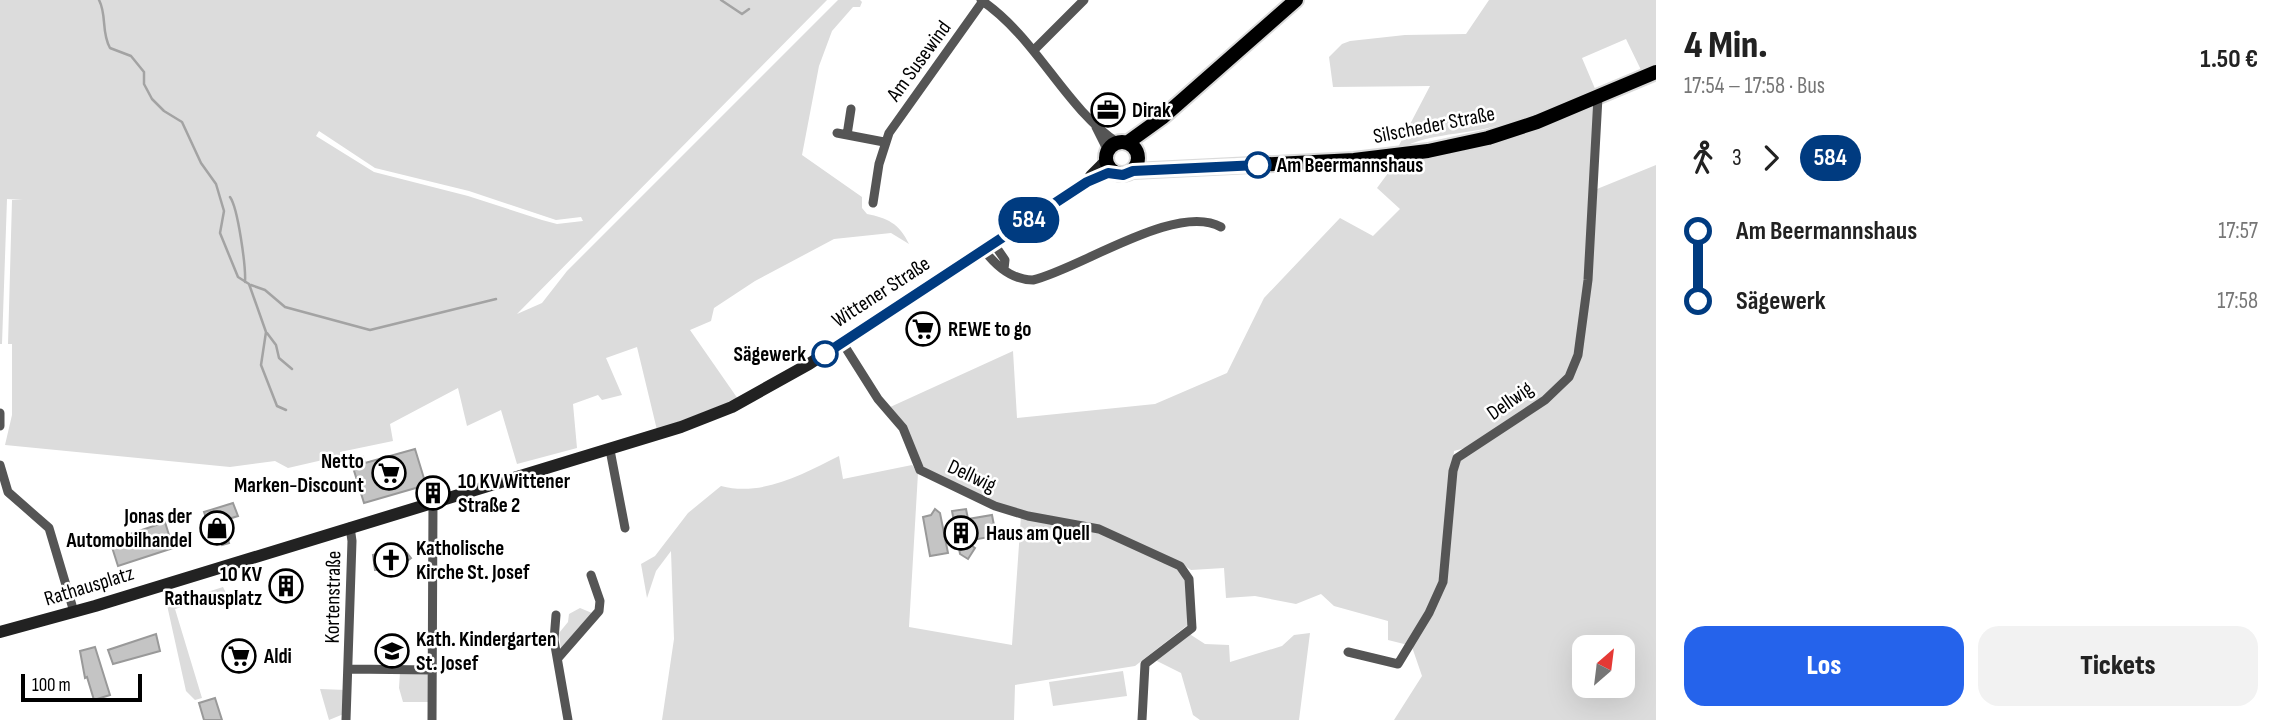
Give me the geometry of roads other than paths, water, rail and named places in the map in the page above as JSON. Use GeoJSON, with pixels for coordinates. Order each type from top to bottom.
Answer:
{"type":"FeatureCollection","features":[{"type":"Feature","properties":{"kind":"main road","name":"Wittener Straße"},"geometry":{"type":"LineString","coordinates":[[350,527],[681,427],[732,407],[771,387],[1087,182],[1114,154],[1163,117],[1296,0]]}},
{"type":"Feature","properties":{"kind":"main road","name":"Silscheder Straße"},"geometry":{"type":"LineString","coordinates":[[1136,161],[1166,169],[1354,160],[1402,155],[1517,129],[1656,72]]}},
{"type":"Feature","properties":{"kind":"main road","name":"Wittener Straße"},"geometry":{"type":"LineString","coordinates":[[1136,161],[1163,117]]}},
{"type":"Feature","properties":{"kind":"main road"},"geometry":{"type":"LineString","coordinates":[[1114,154],[1136,161],[1123,175],[1114,154]]}},
{"type":"Feature","properties":{"kind":"main road","name":"Rathausplatz"},"geometry":{"type":"LineString","coordinates":[[0,632],[74,612],[350,527]]}},
{"type":"Feature","properties":{"kind":"street"},"geometry":{"type":"LineString","coordinates":[[1034,50],[1084,0]]}},
{"type":"Feature","properties":{"kind":"street"},"geometry":{"type":"LineString","coordinates":[[982,1],[1011,24],[1034,50],[1114,154]]}},
{"type":"Feature","properties":{"kind":"street","name":"Am Susewind"},"geometry":{"type":"LineString","coordinates":[[873,203],[884,142],[982,1]]}},
{"type":"Feature","properties":{"kind":"street","name":"Dellwig"},"geometry":{"type":"LineString","coordinates":[[1348,652],[1398,664],[1429,613],[1443,582],[1453,471],[1457,458],[1545,400],[1569,377],[1578,355],[1588,280],[1598,97]]}},
{"type":"Feature","properties":{"kind":"street"},"geometry":{"type":"LineString","coordinates":[[850,109],[842,134],[884,142]]}},
{"type":"Feature","properties":{"kind":"street"},"geometry":{"type":"LineString","coordinates":[[989,247],[995,264],[1020,279],[1033,280],[1146,233],[1186,223],[1206,222],[1221,227]]}},
{"type":"Feature","properties":{"kind":"street","name":"Dellwig"},"geometry":{"type":"LineString","coordinates":[[842,342],[878,400],[903,428],[920,470],[995,506],[1028,516],[1108,532],[1173,562],[1186,572],[1191,589],[1192,628],[1145,664],[1142,720]]}},
{"type":"Feature","properties":{"kind":"street"},"geometry":{"type":"LineString","coordinates":[[0,413],[0,424]]}},
{"type":"Feature","properties":{"kind":"street"},"geometry":{"type":"LineString","coordinates":[[610,450],[625,528]]}},
{"type":"Feature","properties":{"kind":"street"},"geometry":{"type":"LineString","coordinates":[[0,465],[8,492],[49,528],[74,612]]}},
{"type":"Feature","properties":{"kind":"street"},"geometry":{"type":"LineString","coordinates":[[432,720],[433,502]]}},
{"type":"Feature","properties":{"kind":"street","name":"Kortenstraße"},"geometry":{"type":"LineString","coordinates":[[346,720],[352,541],[350,527]]}},
{"type":"Feature","properties":{"kind":"street"},"geometry":{"type":"LineString","coordinates":[[558,658],[599,611],[600,601],[591,575]]}},
{"type":"Feature","properties":{"kind":"street"},"geometry":{"type":"LineString","coordinates":[[556,615],[554,634],[568,720]]}},
{"type":"Feature","properties":{"kind":"street","name":"Kortenstraße"},"geometry":{"type":"LineString","coordinates":[[349,669],[432,670]]}},
{"type":"Feature","properties":{"kind":"waterway"},"geometry":{"type":"LineString","coordinates":[[99,0],[110,48],[131,56],[144,72],[144,84],[152,99],[164,111],[182,122],[201,163],[216,184],[224,211],[220,233],[238,277],[249,284],[266,332],[261,365],[277,406],[286,410]]}},
{"type":"Feature","properties":{"kind":"waterway"},"geometry":{"type":"LineString","coordinates":[[721,0],[742,14],[749,9]]}},
{"type":"Feature","properties":{"kind":"waterway"},"geometry":{"type":"LineString","coordinates":[[230,197],[241,238],[245,282]]}},
{"type":"Feature","properties":{"kind":"waterway"},"geometry":{"type":"LineString","coordinates":[[251,285],[265,290],[285,307],[370,330],[496,299]]}},
{"type":"Feature","properties":{"kind":"waterway"},"geometry":{"type":"LineString","coordinates":[[267,333],[276,345],[279,358],[292,369]]}},
{"type":"Feature","properties":{"kind":"place","name":"Dirak"},"geometry":{"type":"Point","coordinates":[1108,110]}},
{"type":"Feature","properties":{"kind":"place","name":"Am Beermannshaus"},"geometry":{"type":"Point","coordinates":[1258,165]}},
{"type":"Feature","properties":{"kind":"place","name":"REWE to go"},"geometry":{"type":"Point","coordinates":[923,329]}},
{"type":"Feature","properties":{"kind":"place","name":"Sägewerk"},"geometry":{"type":"Point","coordinates":[825,354]}},
{"type":"Feature","properties":{"kind":"place","name":"Netto Marken-Discount"},"geometry":{"type":"Point","coordinates":[389,473]}},
{"type":"Feature","properties":{"kind":"place","name":"10 KV Wittener Straße 2"},"geometry":{"type":"Point","coordinates":[433,493]}},
{"type":"Feature","properties":{"kind":"place","name":"Jonas der Automobilhandel"},"geometry":{"type":"Point","coordinates":[217,528]}},
{"type":"Feature","properties":{"kind":"place","name":"Haus am Quell"},"geometry":{"type":"Point","coordinates":[961,533]}},
{"type":"Feature","properties":{"kind":"place","name":"Katholische Kirche St. Josef"},"geometry":{"type":"Point","coordinates":[391,560]}},
{"type":"Feature","properties":{"kind":"place","name":"10 KV Rathausplatz"},"geometry":{"type":"Point","coordinates":[286,586]}},
{"type":"Feature","properties":{"kind":"place","name":"Kath. Kindergarten St. Josef"},"geometry":{"type":"Point","coordinates":[392,651]}},
{"type":"Feature","properties":{"kind":"place","name":"Aldi"},"geometry":{"type":"Point","coordinates":[239,656]}}]}
